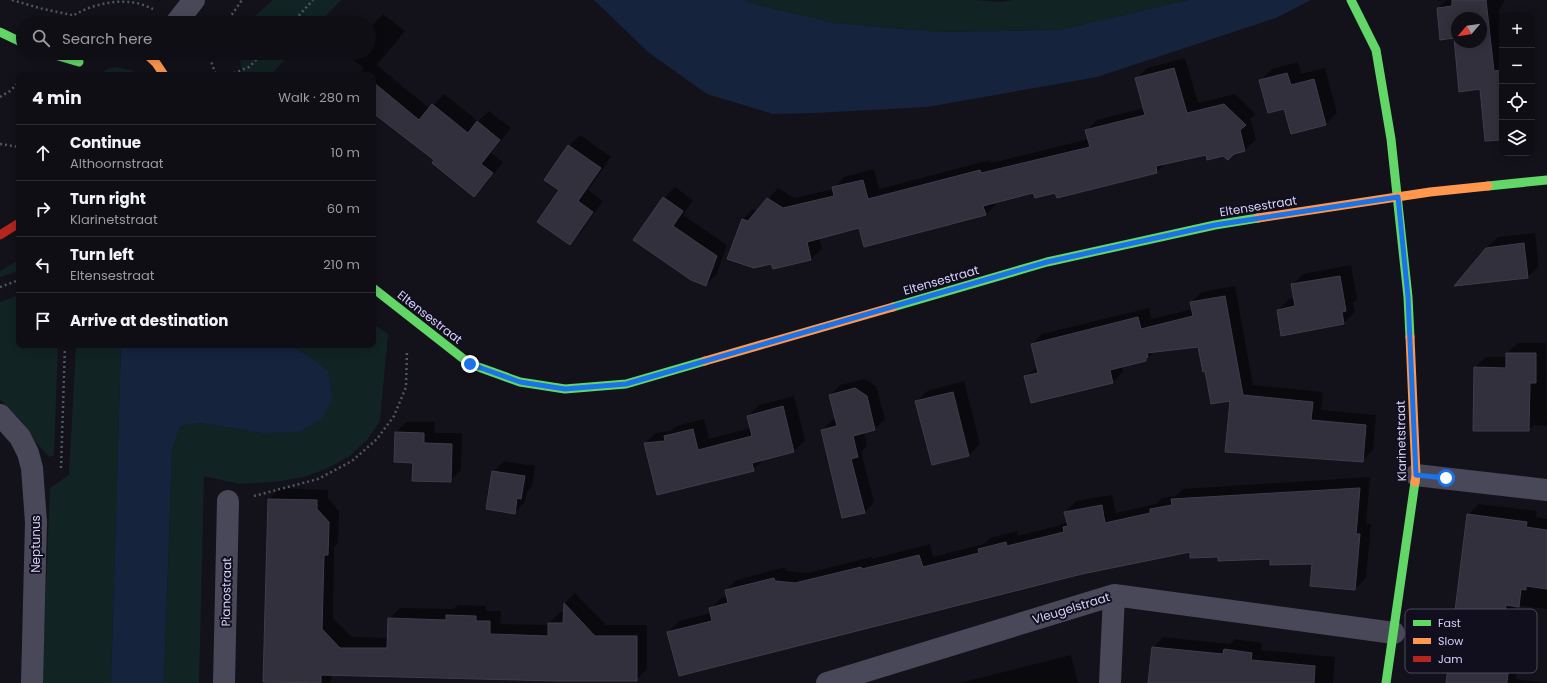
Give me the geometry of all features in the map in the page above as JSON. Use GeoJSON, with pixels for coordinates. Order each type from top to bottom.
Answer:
{"type":"FeatureCollection","features":[{"type":"Feature","properties":{"kind":"street"},"geometry":{"type":"LineString","coordinates":[[182,16],[194,0]]}},
{"type":"Feature","properties":{"kind":"street","name":"Klarinetstraat"},"geometry":{"type":"LineString","coordinates":[[1351,0],[1376,50],[1391,139],[1408,297],[1416,475],[1386,683]]}},
{"type":"Feature","properties":{"kind":"street"},"geometry":{"type":"LineString","coordinates":[[0,32],[16,39]]}},
{"type":"Feature","properties":{"kind":"street"},"geometry":{"type":"LineString","coordinates":[[70,60],[79,63]]}},
{"type":"Feature","properties":{"kind":"street"},"geometry":{"type":"LineString","coordinates":[[155,60],[163,72]]}},
{"type":"Feature","properties":{"kind":"street","name":"Eltensestraat"},"geometry":{"type":"LineString","coordinates":[[376,290],[470,364],[520,382],[565,389],[618,385],[626,384],[1047,262],[1215,225],[1430,192],[1547,180]]}},
{"type":"Feature","properties":{"kind":"street"},"geometry":{"type":"LineString","coordinates":[[0,235],[16,226]]}},
{"type":"Feature","properties":{"kind":"street","name":"Neptunus"},"geometry":{"type":"LineString","coordinates":[[0,415],[20,437],[28,453],[32,468],[36,522],[32,683]]}},
{"type":"Feature","properties":{"kind":"street"},"geometry":{"type":"LineString","coordinates":[[1416,475],[1547,490]]}},
{"type":"Feature","properties":{"kind":"street","name":"Pianostraat"},"geometry":{"type":"LineString","coordinates":[[224,683],[228,501]]}},
{"type":"Feature","properties":{"kind":"street"},"geometry":{"type":"LineString","coordinates":[[1110,683],[1114,595]]}},
{"type":"Feature","properties":{"kind":"street","name":"Vleugelstraat"},"geometry":{"type":"LineString","coordinates":[[827,683],[1114,595],[1394,633]]}},
{"type":"Feature","properties":{"kind":"path"},"geometry":{"type":"LineString","coordinates":[[12,0],[43,9],[73,15],[107,3],[130,1],[152,8],[166,16]]}},
{"type":"Feature","properties":{"kind":"path"},"geometry":{"type":"LineString","coordinates":[[231,16],[242,0]]}},
{"type":"Feature","properties":{"kind":"path"},"geometry":{"type":"LineString","coordinates":[[298,16],[313,0]]}},
{"type":"Feature","properties":{"kind":"path"},"geometry":{"type":"LineString","coordinates":[[211,60],[215,72]]}},
{"type":"Feature","properties":{"kind":"path"},"geometry":{"type":"LineString","coordinates":[[236,72],[249,67],[256,60]]}},
{"type":"Feature","properties":{"kind":"path"},"geometry":{"type":"LineString","coordinates":[[0,97],[16,85]]}},
{"type":"Feature","properties":{"kind":"path"},"geometry":{"type":"LineString","coordinates":[[0,144],[16,147]]}},
{"type":"Feature","properties":{"kind":"path"},"geometry":{"type":"LineString","coordinates":[[0,287],[16,281]]}},
{"type":"Feature","properties":{"kind":"path"},"geometry":{"type":"LineString","coordinates":[[228,501],[318,479],[352,461],[377,438],[394,416],[406,387],[408,346]]}},
{"type":"Feature","properties":{"kind":"shaded area"},"geometry":{"type":"Polygon","coordinates":[[[273,0],[341,0],[326,16],[255,16],[273,0]]]}},
{"type":"Feature","properties":{"kind":"shaded area"},"geometry":{"type":"Polygon","coordinates":[[[745,0],[975,0],[1001,2],[1013,0],[1188,0],[1059,30],[938,32],[836,23],[758,5],[745,0]]]}},
{"type":"Feature","properties":{"kind":"shaded area"},"geometry":{"type":"Polygon","coordinates":[[[240,60],[285,60],[274,72],[242,72],[240,60]]]}},
{"type":"Feature","properties":{"kind":"shaded area"},"geometry":{"type":"Polygon","coordinates":[[[115,67],[131,70],[134,72],[104,72],[115,67]]]}},
{"type":"Feature","properties":{"kind":"shaded area"},"geometry":{"type":"Polygon","coordinates":[[[16,262],[16,272],[0,277],[0,271],[16,262]]]}},
{"type":"Feature","properties":{"kind":"shaded area"},"geometry":{"type":"Polygon","coordinates":[[[16,296],[16,348],[58,348],[54,455],[49,457],[35,441],[22,422],[0,399],[0,302],[16,296]]]}},
{"type":"Feature","properties":{"kind":"shaded area"},"geometry":{"type":"Polygon","coordinates":[[[376,326],[388,334],[380,421],[368,439],[350,456],[326,469],[304,477],[275,482],[239,484],[204,476],[199,683],[164,683],[172,451],[180,425],[200,423],[262,433],[328,370],[296,348],[376,348],[376,326]]]}},
{"type":"Feature","properties":{"kind":"shaded area"},"geometry":{"type":"Polygon","coordinates":[[[76,348],[121,348],[111,683],[42,683],[50,488],[69,475],[76,348]]]}},
{"type":"Feature","properties":{"kind":"water"},"geometry":{"type":"Polygon","coordinates":[[[594,0],[745,0],[758,5],[836,23],[938,32],[1059,30],[1188,0],[1311,0],[1276,18],[1097,77],[927,107],[773,114],[707,94],[648,52],[594,0]]]}},
{"type":"Feature","properties":{"kind":"water"},"geometry":{"type":"Polygon","coordinates":[[[121,348],[296,348],[328,370],[332,399],[322,419],[299,432],[262,433],[200,423],[180,426],[172,451],[164,683],[111,683],[121,348]]]}},
{"type":"Feature","properties":{"kind":"building"},"geometry":{"type":"Polygon","coordinates":[[[1452,0],[1486,0],[1494,71],[1499,70],[1499,140],[1485,141],[1480,89],[1459,92],[1455,48],[1487,48],[1487,12],[1451,12],[1451,38],[1440,40],[1437,8],[1452,6],[1452,0]]]}},
{"type":"Feature","properties":{"kind":"building"},"geometry":{"type":"Polygon","coordinates":[[[1174,68],[1187,113],[1224,104],[1246,125],[1240,130],[1245,151],[1234,154],[1228,160],[1223,156],[1207,160],[1206,155],[1156,166],[1157,173],[1057,198],[1055,193],[1035,198],[1033,193],[983,206],[986,215],[864,247],[859,228],[807,242],[811,260],[773,269],[771,264],[754,268],[727,259],[742,219],[748,221],[767,198],[783,208],[834,196],[832,187],[863,180],[868,199],[980,170],[981,173],[1090,147],[1085,130],[1145,115],[1135,78],[1174,68]]]}},
{"type":"Feature","properties":{"kind":"building"},"geometry":{"type":"Polygon","coordinates":[[[1287,73],[1291,85],[1314,79],[1326,125],[1291,134],[1284,109],[1268,113],[1259,80],[1287,73]]]}},
{"type":"Feature","properties":{"kind":"building"},"geometry":{"type":"Polygon","coordinates":[[[376,84],[419,120],[432,104],[468,133],[477,121],[500,140],[481,164],[493,173],[474,197],[432,163],[434,160],[376,115],[376,84]]]}},
{"type":"Feature","properties":{"kind":"building"},"geometry":{"type":"Polygon","coordinates":[[[568,145],[601,168],[578,201],[593,212],[570,245],[537,222],[559,190],[544,180],[568,145]]]}},
{"type":"Feature","properties":{"kind":"building"},"geometry":{"type":"Polygon","coordinates":[[[663,197],[683,211],[673,226],[717,256],[706,286],[691,280],[633,240],[663,197]]]}},
{"type":"Feature","properties":{"kind":"building"},"geometry":{"type":"Polygon","coordinates":[[[1524,243],[1528,278],[1454,286],[1486,248],[1524,243]]]}},
{"type":"Feature","properties":{"kind":"building"},"geometry":{"type":"Polygon","coordinates":[[[1340,276],[1346,311],[1342,312],[1344,324],[1281,336],[1277,310],[1295,306],[1291,284],[1340,276]]]}},
{"type":"Feature","properties":{"kind":"building"},"geometry":{"type":"Polygon","coordinates":[[[1225,296],[1243,395],[1313,402],[1311,420],[1366,425],[1363,462],[1225,452],[1230,401],[1211,404],[1205,371],[1203,372],[1198,347],[1147,353],[1148,357],[1146,358],[1146,361],[1110,370],[1113,383],[1031,403],[1024,376],[1038,373],[1031,344],[1138,317],[1141,329],[1193,316],[1190,302],[1225,296]]]}},
{"type":"Feature","properties":{"kind":"building"},"geometry":{"type":"Polygon","coordinates":[[[1506,353],[1536,353],[1536,383],[1530,383],[1529,431],[1473,431],[1474,367],[1506,368],[1506,353]]]}},
{"type":"Feature","properties":{"kind":"building"},"geometry":{"type":"Polygon","coordinates":[[[855,388],[867,396],[875,430],[853,436],[858,457],[851,459],[865,513],[842,518],[821,430],[837,426],[829,395],[855,388]]]}},
{"type":"Feature","properties":{"kind":"building"},"geometry":{"type":"Polygon","coordinates":[[[953,392],[969,456],[932,465],[915,401],[953,392]]]}},
{"type":"Feature","properties":{"kind":"building"},"geometry":{"type":"Polygon","coordinates":[[[783,406],[794,452],[752,463],[754,471],[657,495],[644,443],[665,441],[664,436],[693,429],[698,450],[752,436],[747,416],[783,406]]]}},
{"type":"Feature","properties":{"kind":"building"},"geometry":{"type":"Polygon","coordinates":[[[395,432],[424,433],[424,443],[452,444],[451,482],[412,481],[413,463],[394,462],[395,432]]]}},
{"type":"Feature","properties":{"kind":"building"},"geometry":{"type":"Polygon","coordinates":[[[492,471],[525,476],[521,499],[517,498],[515,514],[486,509],[492,471]]]}},
{"type":"Feature","properties":{"kind":"building"},"geometry":{"type":"Polygon","coordinates":[[[1360,488],[1356,534],[1360,534],[1355,590],[1310,586],[1312,564],[1270,565],[1270,559],[1218,561],[1218,557],[1190,558],[1190,552],[1082,574],[679,676],[667,632],[712,621],[709,608],[728,603],[725,590],[774,578],[775,581],[795,583],[919,555],[923,567],[979,553],[978,549],[1006,542],[1007,546],[1064,532],[1063,527],[1068,526],[1064,512],[1102,505],[1105,523],[1150,513],[1150,509],[1172,505],[1171,499],[1360,488]]]}},
{"type":"Feature","properties":{"kind":"building"},"geometry":{"type":"Polygon","coordinates":[[[268,499],[317,500],[317,509],[329,522],[328,555],[324,555],[322,629],[340,648],[387,648],[388,618],[446,620],[446,615],[476,616],[476,621],[490,621],[490,634],[548,636],[548,623],[563,623],[564,603],[595,636],[637,636],[637,681],[556,681],[321,675],[321,683],[263,682],[268,499]]]}},
{"type":"Feature","properties":{"kind":"building"},"geometry":{"type":"Polygon","coordinates":[[[1467,514],[1527,522],[1526,527],[1547,530],[1547,589],[1526,586],[1526,590],[1521,589],[1519,607],[1506,605],[1506,609],[1455,609],[1467,514]]]}},
{"type":"Feature","properties":{"kind":"building"},"geometry":{"type":"Polygon","coordinates":[[[1152,647],[1223,654],[1224,649],[1252,653],[1251,660],[1315,666],[1314,683],[1148,683],[1152,647]]]}},
{"type":"Feature","properties":{"kind":"building"},"geometry":{"type":"Polygon","coordinates":[[[1447,673],[1508,673],[1507,683],[1446,683],[1447,673]]]}},
{"type":"Feature","properties":{"kind":"traffic: fast"},"geometry":{"type":"LineString","coordinates":[[1351,0],[1376,50],[1391,139],[1408,297],[1410,337]]}},
{"type":"Feature","properties":{"kind":"traffic: fast"},"geometry":{"type":"LineString","coordinates":[[0,32],[16,40]]}},
{"type":"Feature","properties":{"kind":"traffic: fast"},"geometry":{"type":"LineString","coordinates":[[72,60],[79,62]]}},
{"type":"Feature","properties":{"kind":"traffic: fast"},"geometry":{"type":"LineString","coordinates":[[1488,186],[1547,180]]}},
{"type":"Feature","properties":{"kind":"traffic: fast"},"geometry":{"type":"LineString","coordinates":[[893,307],[1047,262],[1215,225],[1258,218]]}},
{"type":"Feature","properties":{"kind":"traffic: fast"},"geometry":{"type":"LineString","coordinates":[[376,290],[470,364],[520,382],[565,389],[626,384],[705,361]]}},
{"type":"Feature","properties":{"kind":"traffic: fast"},"geometry":{"type":"LineString","coordinates":[[1386,683],[1415,482]]}},
{"type":"Feature","properties":{"kind":"traffic: slow"},"geometry":{"type":"LineString","coordinates":[[153,60],[162,72]]}},
{"type":"Feature","properties":{"kind":"traffic: slow"},"geometry":{"type":"LineString","coordinates":[[1258,218],[1430,192],[1488,186]]}},
{"type":"Feature","properties":{"kind":"traffic: slow"},"geometry":{"type":"LineString","coordinates":[[705,361],[893,307]]}},
{"type":"Feature","properties":{"kind":"traffic: slow"},"geometry":{"type":"LineString","coordinates":[[1410,337],[1416,475],[1415,482]]}},
{"type":"Feature","properties":{"kind":"traffic: jam"},"geometry":{"type":"LineString","coordinates":[[0,235],[16,225]]}},
{"type":"Feature","properties":{"kind":"route"},"geometry":{"type":"LineString","coordinates":[[470,364],[520,382],[565,389],[626,384],[1047,262],[1215,225],[1398,197],[1408,297],[1416,475],[1446,478]]}}]}
